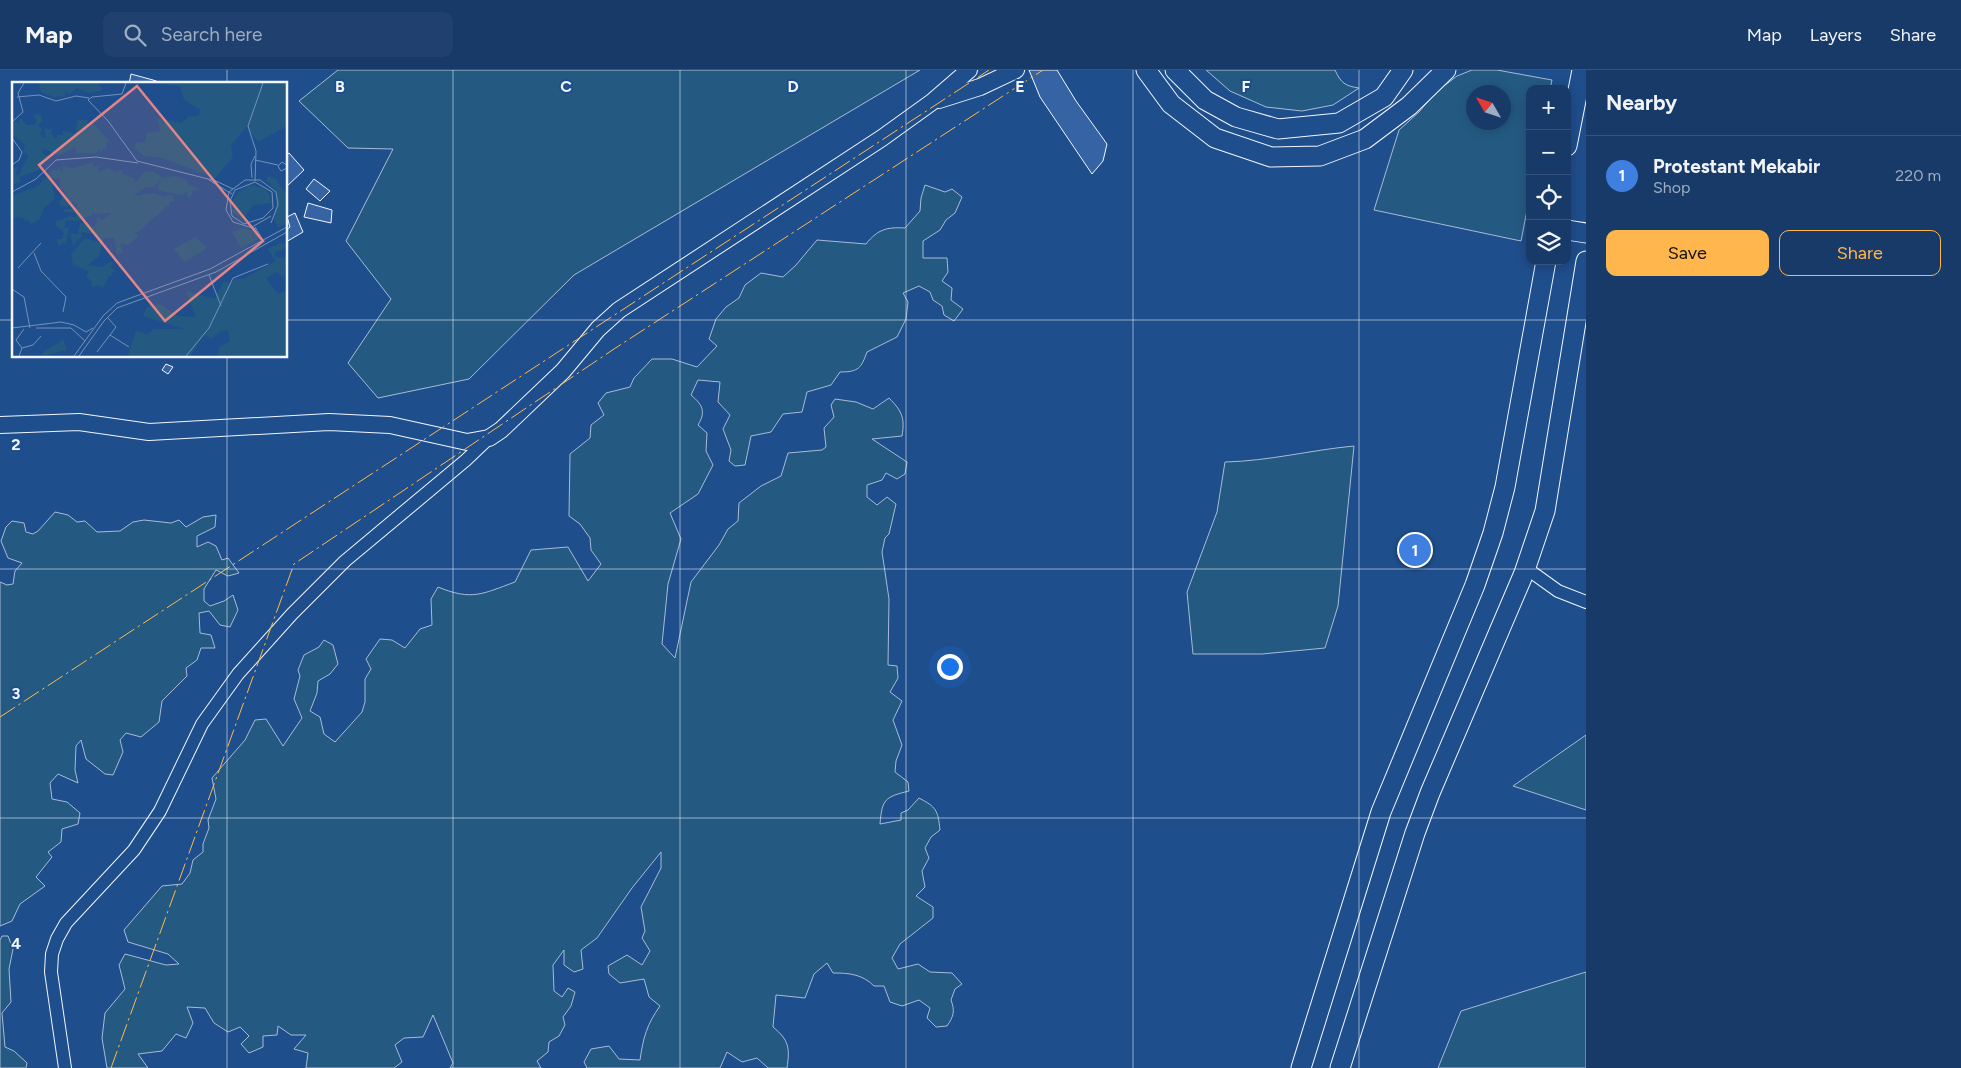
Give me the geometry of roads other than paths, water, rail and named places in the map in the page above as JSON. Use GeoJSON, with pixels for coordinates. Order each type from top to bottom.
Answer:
{"type":"FeatureCollection","features":[{"type":"Feature","properties":{"kind":"main road"},"geometry":{"type":"LineString","coordinates":[[1146,70],[1171,104],[1215,138],[1270,157],[1320,156],[1366,139],[1409,106],[1439,74]]}},
{"type":"Feature","properties":{"kind":"main road"},"geometry":{"type":"LineString","coordinates":[[1175,70],[1205,100],[1236,117],[1278,129],[1340,123],[1384,97],[1404,70]]}},
{"type":"Feature","properties":{"kind":"main road"},"geometry":{"type":"LineString","coordinates":[[1570,130],[1582,70]]}},
{"type":"Feature","properties":{"kind":"main road"},"geometry":{"type":"LineString","coordinates":[[1571,231],[1586,233]]}},
{"type":"Feature","properties":{"kind":"main road"},"geometry":{"type":"LineString","coordinates":[[1340,1068],[1415,833],[1526,568],[1545,511],[1586,261]]}},
{"type":"Feature","properties":{"kind":"main road"},"geometry":{"type":"LineString","coordinates":[[1301,1068],[1381,812],[1475,586],[1493,533],[1505,487],[1545,265]]}},
{"type":"Feature","properties":{"kind":"street"},"geometry":{"type":"LineString","coordinates":[[65,1068],[51,972],[52,954],[57,939],[66,923],[134,850],[160,811],[202,724],[238,674],[292,614],[345,561],[466,460],[489,438],[501,430],[563,372],[598,329],[619,310],[882,138],[932,102],[969,70]]}},
{"type":"Feature","properties":{"kind":"street"},"geometry":{"type":"LineString","coordinates":[[932,102],[980,87],[1016,70]]}},
{"type":"Feature","properties":{"kind":"street"},"geometry":{"type":"LineString","coordinates":[[0,425],[79,422],[149,432],[329,422],[390,425],[467,442],[489,438]]}},
{"type":"Feature","properties":{"kind":"street"},"geometry":{"type":"LineString","coordinates":[[1526,568],[1558,591],[1586,602]]}},
{"type":"Feature","properties":{"kind":"place","name":"Protestant Mekabir"},"geometry":{"type":"Point","coordinates":[1415,550]}}]}
